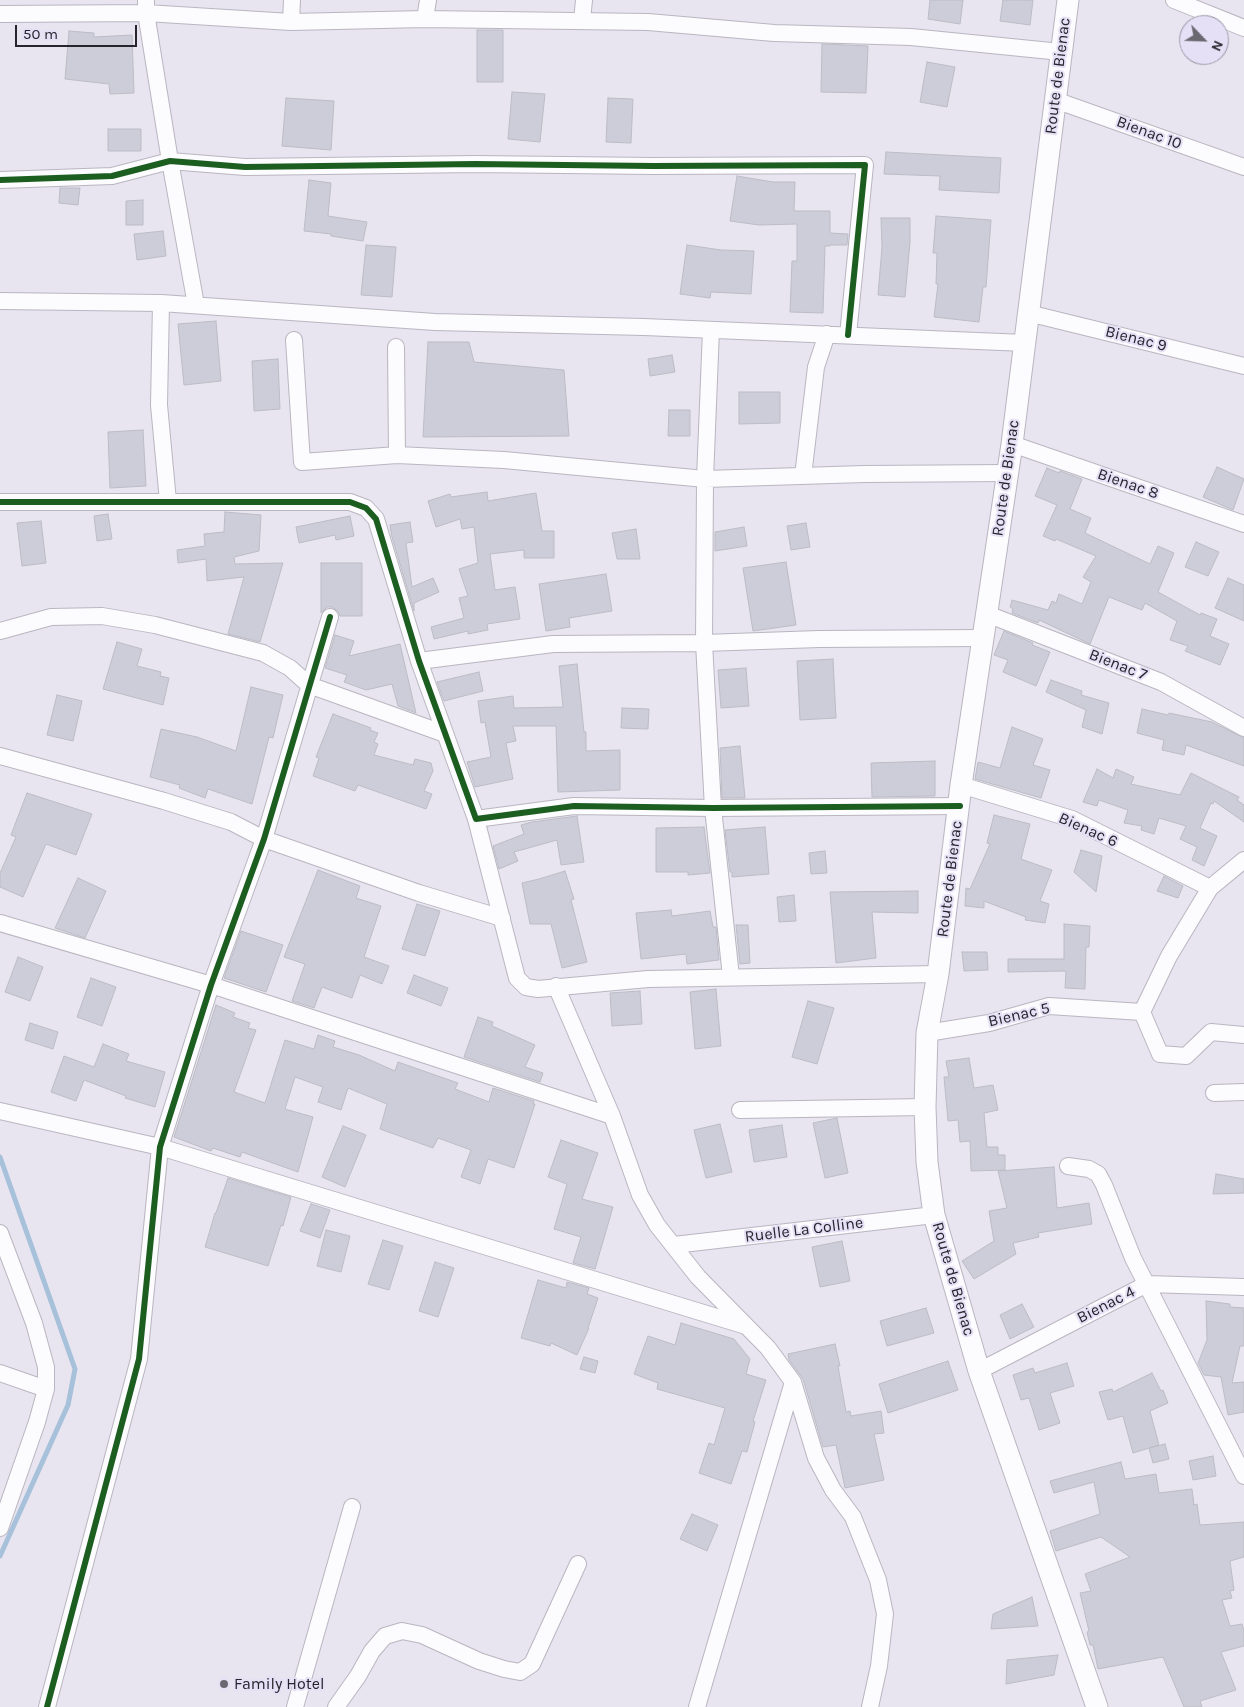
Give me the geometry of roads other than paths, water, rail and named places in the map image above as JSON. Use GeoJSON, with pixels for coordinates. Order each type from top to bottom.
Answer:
{"type":"FeatureCollection","features":[{"type":"Feature","properties":{"kind":"main road","name":"Route de Bienac"},"geometry":{"type":"LineString","coordinates":[[1068,0],[1012,444],[961,785],[960,806],[938,974],[927,1033],[925,1108],[927,1162],[934,1215],[978,1371],[1097,1707]]}},
{"type":"Feature","properties":{"kind":"street"},"geometry":{"type":"LineString","coordinates":[[291,22],[292,0]]}},
{"type":"Feature","properties":{"kind":"street"},"geometry":{"type":"LineString","coordinates":[[426,18],[428,0]]}},
{"type":"Feature","properties":{"kind":"street"},"geometry":{"type":"LineString","coordinates":[[582,21],[584,0]]}},
{"type":"Feature","properties":{"kind":"street"},"geometry":{"type":"LineString","coordinates":[[1174,0],[1244,28]]}},
{"type":"Feature","properties":{"kind":"street"},"geometry":{"type":"LineString","coordinates":[[146,7],[170,161],[196,306]]}},
{"type":"Feature","properties":{"kind":"street"},"geometry":{"type":"LineString","coordinates":[[0,14],[146,7],[291,22],[426,18],[648,22],[774,32],[911,37],[1061,52]]}},
{"type":"Feature","properties":{"kind":"street","name":"Bienac 10"},"geometry":{"type":"LineString","coordinates":[[1055,100],[1244,167]]}},
{"type":"Feature","properties":{"kind":"street"},"geometry":{"type":"LineString","coordinates":[[0,180],[112,176],[170,161],[245,167],[475,164],[653,166],[865,165],[848,335]]}},
{"type":"Feature","properties":{"kind":"street"},"geometry":{"type":"LineString","coordinates":[[0,301],[161,303],[435,322],[827,334],[1025,343]]}},
{"type":"Feature","properties":{"kind":"street"},"geometry":{"type":"LineString","coordinates":[[161,303],[160,405],[168,501]]}},
{"type":"Feature","properties":{"kind":"street","name":"Bienac 9"},"geometry":{"type":"LineString","coordinates":[[1028,313],[1244,366]]}},
{"type":"Feature","properties":{"kind":"street"},"geometry":{"type":"LineString","coordinates":[[711,330],[705,479],[704,643],[713,808],[731,977]]}},
{"type":"Feature","properties":{"kind":"street"},"geometry":{"type":"LineString","coordinates":[[804,476],[816,367],[827,334]]}},
{"type":"Feature","properties":{"kind":"street"},"geometry":{"type":"LineString","coordinates":[[294,340],[302,462],[397,455],[504,460],[705,479],[864,474],[1007,473]]}},
{"type":"Feature","properties":{"kind":"street"},"geometry":{"type":"LineString","coordinates":[[396,347],[397,455]]}},
{"type":"Feature","properties":{"kind":"street","name":"Bienac 8"},"geometry":{"type":"LineString","coordinates":[[1012,444],[1244,524]]}},
{"type":"Feature","properties":{"kind":"street"},"geometry":{"type":"LineString","coordinates":[[0,502],[350,502],[366,508],[376,519],[419,661],[476,820],[517,978],[526,987],[538,989],[648,979],[938,974]]}},
{"type":"Feature","properties":{"kind":"street","name":"Bienac 7"},"geometry":{"type":"LineString","coordinates":[[987,614],[1161,682],[1244,728]]}},
{"type":"Feature","properties":{"kind":"street"},"geometry":{"type":"LineString","coordinates":[[0,630],[51,616],[102,616],[155,625],[263,653],[290,668],[309,685],[445,734]]}},
{"type":"Feature","properties":{"kind":"street"},"geometry":{"type":"LineString","coordinates":[[47,1707],[139,1359],[160,1147],[212,985],[264,839],[330,617]]}},
{"type":"Feature","properties":{"kind":"street"},"geometry":{"type":"LineString","coordinates":[[419,661],[553,644],[982,638]]}},
{"type":"Feature","properties":{"kind":"street"},"geometry":{"type":"LineString","coordinates":[[0,756],[164,801],[223,820],[264,839],[419,893],[502,918]]}},
{"type":"Feature","properties":{"kind":"street","name":"Bienac 6"},"geometry":{"type":"LineString","coordinates":[[961,785],[1072,819],[1210,888]]}},
{"type":"Feature","properties":{"kind":"street"},"geometry":{"type":"LineString","coordinates":[[476,820],[574,806],[713,808],[960,806]]}},
{"type":"Feature","properties":{"kind":"street"},"geometry":{"type":"LineString","coordinates":[[1244,860],[1210,888],[1169,956],[1142,1012],[1160,1054],[1186,1056],[1211,1032],[1244,1035]]}},
{"type":"Feature","properties":{"kind":"street"},"geometry":{"type":"LineString","coordinates":[[0,923],[212,985],[612,1116]]}},
{"type":"Feature","properties":{"kind":"street"},"geometry":{"type":"LineString","coordinates":[[556,986],[612,1116],[640,1195],[657,1225],[698,1278],[748,1326],[768,1348],[793,1382],[816,1458],[833,1490],[853,1517],[878,1580],[885,1614],[879,1666],[870,1707]]}},
{"type":"Feature","properties":{"kind":"street","name":"Bienac 5"},"geometry":{"type":"LineString","coordinates":[[927,1033],[989,1023],[1049,1006],[1142,1012]]}},
{"type":"Feature","properties":{"kind":"street"},"geometry":{"type":"LineString","coordinates":[[1214,1093],[1244,1092]]}},
{"type":"Feature","properties":{"kind":"street"},"geometry":{"type":"LineString","coordinates":[[740,1110],[925,1108]]}},
{"type":"Feature","properties":{"kind":"street"},"geometry":{"type":"LineString","coordinates":[[0,1111],[160,1147],[748,1326]]}},
{"type":"Feature","properties":{"kind":"street"},"geometry":{"type":"LineString","coordinates":[[1068,1166],[1089,1169],[1098,1174],[1133,1258],[1244,1476]]}},
{"type":"Feature","properties":{"kind":"street","name":"Ruelle La Colline"},"geometry":{"type":"LineString","coordinates":[[674,1245],[934,1215]]}},
{"type":"Feature","properties":{"kind":"street"},"geometry":{"type":"LineString","coordinates":[[0,1233],[7,1266],[34,1323],[46,1367],[46,1389],[37,1422],[0,1528]]}},
{"type":"Feature","properties":{"kind":"street","name":"Bienac 4"},"geometry":{"type":"LineString","coordinates":[[978,1371],[1147,1284],[1244,1286]]}},
{"type":"Feature","properties":{"kind":"street"},"geometry":{"type":"LineString","coordinates":[[0,1373],[46,1389]]}},
{"type":"Feature","properties":{"kind":"street"},"geometry":{"type":"LineString","coordinates":[[697,1707],[793,1382]]}},
{"type":"Feature","properties":{"kind":"street"},"geometry":{"type":"LineString","coordinates":[[295,1707],[352,1507]]}},
{"type":"Feature","properties":{"kind":"street"},"geometry":{"type":"LineString","coordinates":[[336,1707],[358,1676],[372,1651],[385,1636],[402,1631],[422,1634],[479,1660],[504,1669],[520,1672],[532,1664],[578,1564]]}},
{"type":"Feature","properties":{"kind":"waterway"},"geometry":{"type":"LineString","coordinates":[[0,1157],[75,1369],[68,1405],[0,1556]]}},
{"type":"Feature","properties":{"kind":"place","name":"Family Hotel"},"geometry":{"type":"Point","coordinates":[224,1684]}}]}
